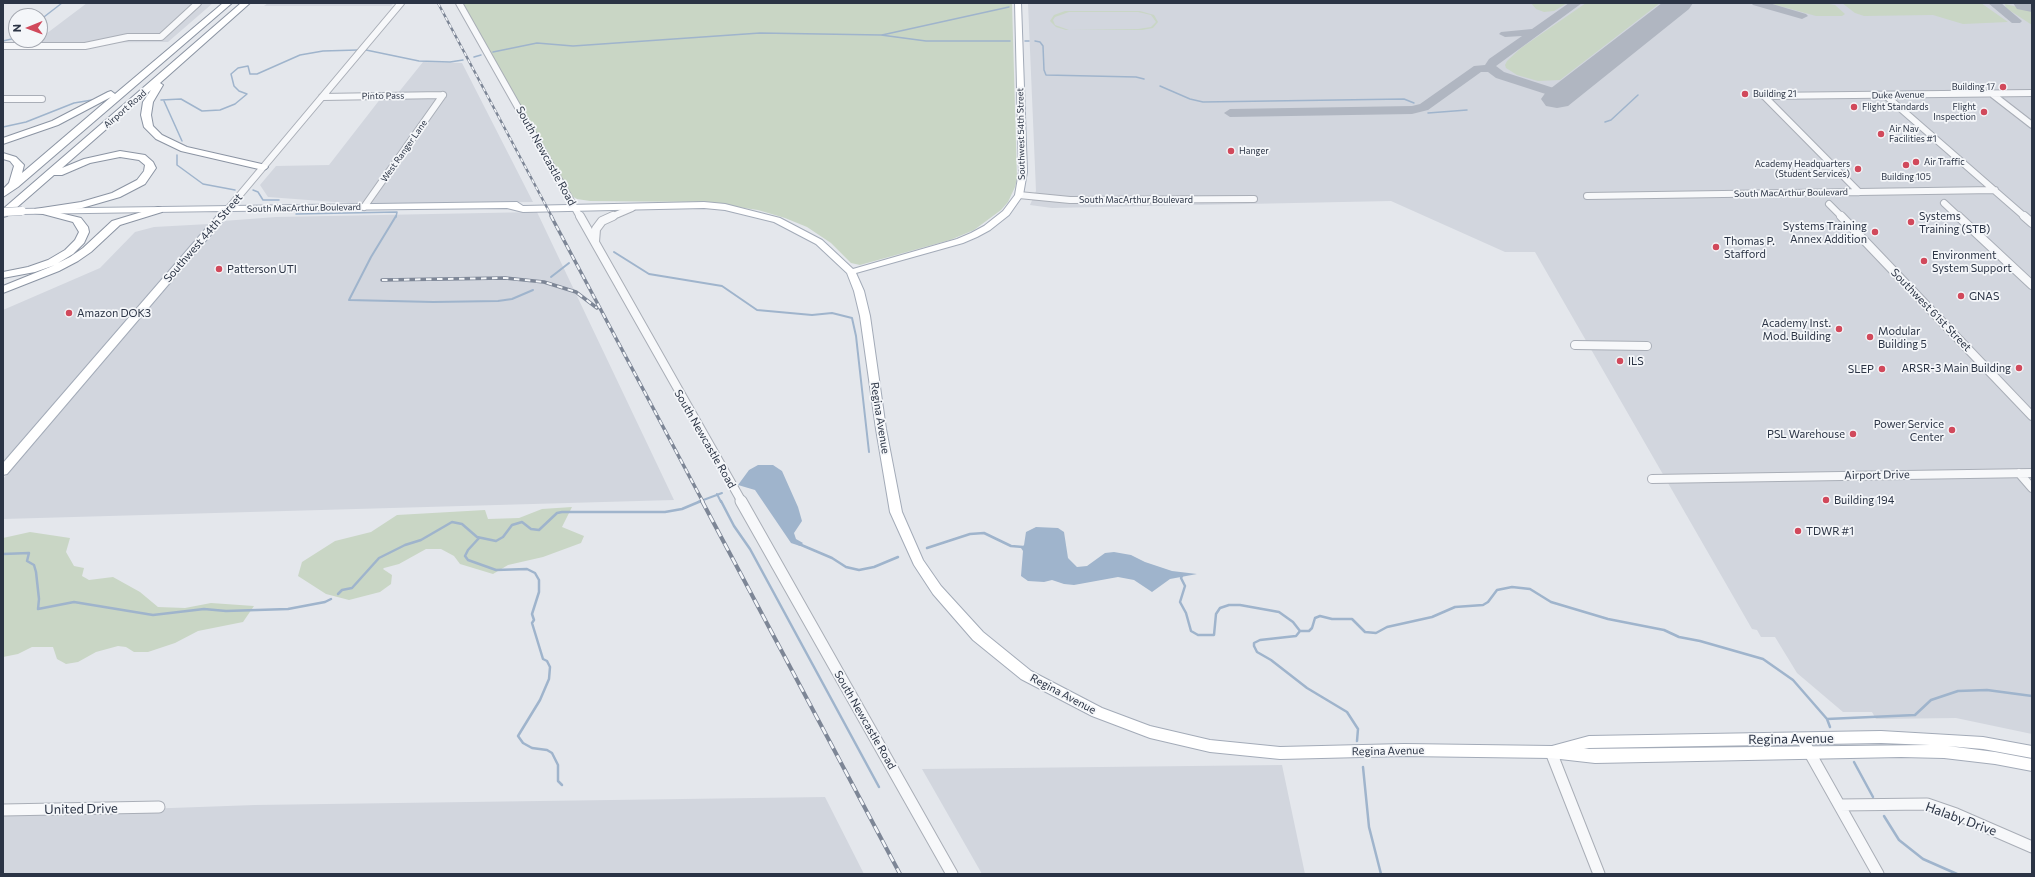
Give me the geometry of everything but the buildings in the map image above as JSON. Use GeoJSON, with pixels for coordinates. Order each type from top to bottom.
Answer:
{"type":"FeatureCollection","features":[{"type":"Feature","properties":{"kind":"highway","name":"Airport Road"},"geometry":{"type":"LineString","coordinates":[[3,194],[228,3]]}},
{"type":"Feature","properties":{"kind":"highway","name":"Airport Road"},"geometry":{"type":"LineString","coordinates":[[3,213],[246,3]]}},
{"type":"Feature","properties":{"kind":"highway"},"geometry":{"type":"LineString","coordinates":[[3,141],[55,123],[81,111],[106,97],[152,67]]}},
{"type":"Feature","properties":{"kind":"highway"},"geometry":{"type":"LineString","coordinates":[[170,69],[152,95],[146,108],[147,121],[153,132],[165,141],[184,149],[263,167]]}},
{"type":"Feature","properties":{"kind":"highway"},"geometry":{"type":"LineString","coordinates":[[38,211],[93,203],[116,196],[141,182],[149,172],[150,164],[142,157],[128,154],[112,155],[81,162],[42,180]]}},
{"type":"Feature","properties":{"kind":"highway"},"geometry":{"type":"LineString","coordinates":[[3,156],[14,159],[19,165],[14,185]]}},
{"type":"Feature","properties":{"kind":"highway"},"geometry":{"type":"LineString","coordinates":[[3,290],[55,269],[74,259],[87,250],[116,223],[158,210]]}},
{"type":"Feature","properties":{"kind":"highway"},"geometry":{"type":"LineString","coordinates":[[3,276],[31,270],[52,262],[69,252],[83,236],[83,227],[76,220],[38,211]]}},
{"type":"Feature","properties":{"kind":"main road","name":"Southwest 54th Street"},"geometry":{"type":"LineString","coordinates":[[850,272],[960,241],[974,235],[1006,213],[1019,195],[1023,172],[1018,3]]}},
{"type":"Feature","properties":{"kind":"main road","name":"South MacArthur Boulevard"},"geometry":{"type":"LineString","coordinates":[[3,213],[22,211],[510,206],[523,210],[574,206],[667,203],[676,205]]}},
{"type":"Feature","properties":{"kind":"main road","name":"South MacArthur Boulevard"},"geometry":{"type":"LineString","coordinates":[[574,206],[632,208],[704,205],[725,207],[777,220],[819,242],[850,272]]}},
{"type":"Feature","properties":{"kind":"main road","name":"Southwest 44th Street"},"geometry":{"type":"LineString","coordinates":[[3,471],[228,209]]}},
{"type":"Feature","properties":{"kind":"main road","name":"Regina Avenue"},"geometry":{"type":"LineString","coordinates":[[850,272],[859,291],[865,316],[881,429],[896,512],[918,562],[956,613],[978,636],[1026,675],[1097,712],[1150,732],[1210,746],[1254,752],[1300,754],[1404,750],[1551,752],[1595,757],[1810,752],[1944,752],[1995,758],[2032,765]]}},
{"type":"Feature","properties":{"kind":"main road","name":"Regina Avenue"},"geometry":{"type":"LineString","coordinates":[[1551,752],[1589,742],[1802,739],[1881,736],[1983,743],[2032,752]]}},
{"type":"Feature","properties":{"kind":"street"},"geometry":{"type":"LineString","coordinates":[[4,48],[85,46],[128,37],[161,36],[198,3]]}},
{"type":"Feature","properties":{"kind":"street","name":"Southwest 44th Street"},"geometry":{"type":"LineString","coordinates":[[228,209],[401,3]]}},
{"type":"Feature","properties":{"kind":"street","name":"South Newcastle Road"},"geometry":{"type":"LineString","coordinates":[[459,3],[952,874]]}},
{"type":"Feature","properties":{"kind":"street","name":"Duke Avenue"},"geometry":{"type":"LineString","coordinates":[[1859,192],[1764,96],[2032,93]]}},
{"type":"Feature","properties":{"kind":"street"},"geometry":{"type":"LineString","coordinates":[[1992,94],[2032,125]]}},
{"type":"Feature","properties":{"kind":"street","name":"Pinto Pass"},"geometry":{"type":"LineString","coordinates":[[322,97],[443,95]]}},
{"type":"Feature","properties":{"kind":"street","name":"West Ranger Lane"},"geometry":{"type":"LineString","coordinates":[[364,207],[443,95]]}},
{"type":"Feature","properties":{"kind":"street"},"geometry":{"type":"LineString","coordinates":[[1885,95],[2032,223]]}},
{"type":"Feature","properties":{"kind":"street"},"geometry":{"type":"LineString","coordinates":[[3,99],[42,99]]}},
{"type":"Feature","properties":{"kind":"street","name":"South MacArthur Boulevard"},"geometry":{"type":"LineString","coordinates":[[1587,196],[1994,190]]}},
{"type":"Feature","properties":{"kind":"street","name":"South MacArthur Boulevard"},"geometry":{"type":"LineString","coordinates":[[1019,195],[1070,200],[1254,199]]}},
{"type":"Feature","properties":{"kind":"street"},"geometry":{"type":"LineString","coordinates":[[1944,203],[2032,285]]}},
{"type":"Feature","properties":{"kind":"street","name":"Southwest 61st Street"},"geometry":{"type":"LineString","coordinates":[[1829,204],[2032,416]]}},
{"type":"Feature","properties":{"kind":"street"},"geometry":{"type":"LineString","coordinates":[[595,244],[596,229],[602,221],[632,208]]}},
{"type":"Feature","properties":{"kind":"street"},"geometry":{"type":"LineString","coordinates":[[1575,345],[1647,346]]}},
{"type":"Feature","properties":{"kind":"street"},"geometry":{"type":"LineString","coordinates":[[2019,473],[2032,488]]}},
{"type":"Feature","properties":{"kind":"street","name":"Airport Drive"},"geometry":{"type":"LineString","coordinates":[[1652,479],[2032,473]]}},
{"type":"Feature","properties":{"kind":"street"},"geometry":{"type":"LineString","coordinates":[[1802,739],[1878,874]]}},
{"type":"Feature","properties":{"kind":"street"},"geometry":{"type":"LineString","coordinates":[[1551,752],[1599,874]]}},
{"type":"Feature","properties":{"kind":"street","name":"Halaby Drive"},"geometry":{"type":"LineString","coordinates":[[1839,805],[1927,804],[1956,814],[2032,847]]}},
{"type":"Feature","properties":{"kind":"street","name":"United Drive"},"geometry":{"type":"LineString","coordinates":[[3,810],[159,807]]}},
{"type":"Feature","properties":{"kind":"shaded area"},"geometry":{"type":"Polygon","coordinates":[[[87,3],[213,3],[168,42],[48,43],[48,32],[87,3]]]}},
{"type":"Feature","properties":{"kind":"shaded area"},"geometry":{"type":"Polygon","coordinates":[[[268,3],[394,3],[391,6],[264,6],[268,3]]]}},
{"type":"Feature","properties":{"kind":"shaded area"},"geometry":{"type":"Polygon","coordinates":[[[1028,3],[2032,3],[2032,734],[1956,718],[1876,719],[1872,712],[1843,712],[1797,673],[1775,637],[1761,637],[1757,630],[1752,629],[1535,252],[1505,252],[1391,201],[1052,208],[1030,205],[1036,191],[1028,3]]]}},
{"type":"Feature","properties":{"kind":"shaded area"},"geometry":{"type":"Polygon","coordinates":[[[423,62],[462,63],[533,202],[362,204],[268,197],[260,185],[276,166],[329,165],[381,98],[394,98],[423,62]]]}},
{"type":"Feature","properties":{"kind":"shaded area"},"geometry":{"type":"Polygon","coordinates":[[[537,212],[674,500],[3,519],[3,479],[223,221],[276,217],[537,212]]]}},
{"type":"Feature","properties":{"kind":"shaded area"},"geometry":{"type":"Polygon","coordinates":[[[209,224],[3,464],[3,310],[100,268],[135,232],[154,227],[209,224]]]}},
{"type":"Feature","properties":{"kind":"shaded area"},"geometry":{"type":"Polygon","coordinates":[[[1282,765],[1305,874],[982,874],[922,769],[1282,765]]]}},
{"type":"Feature","properties":{"kind":"shaded area"},"geometry":{"type":"Polygon","coordinates":[[[825,797],[864,874],[3,874],[3,814],[255,805],[825,797]]]}},
{"type":"Feature","properties":{"kind":"green space"},"geometry":{"type":"Polygon","coordinates":[[[461,3],[1012,3],[1017,179],[1015,187],[1008,202],[1001,210],[974,230],[950,240],[860,265],[851,263],[831,243],[807,227],[785,218],[758,210],[703,202],[590,201],[577,199],[570,195],[461,3]]]}},
{"type":"Feature","properties":{"kind":"green space"},"geometry":{"type":"Polygon","coordinates":[[[1531,3],[1567,3],[1554,11],[1544,12],[1536,9],[1531,3]]]}},
{"type":"Feature","properties":{"kind":"green space"},"geometry":{"type":"Polygon","coordinates":[[[1586,3],[1660,3],[1560,80],[1538,81],[1517,75],[1506,68],[1505,65],[1507,61],[1521,48],[1586,3]]]}},
{"type":"Feature","properties":{"kind":"green space"},"geometry":{"type":"Polygon","coordinates":[[[1769,3],[1823,3],[1835,5],[1845,14],[1842,16],[1816,16],[1769,3]]]}},
{"type":"Feature","properties":{"kind":"green space"},"geometry":{"type":"Polygon","coordinates":[[[1842,3],[1981,3],[2008,22],[1963,24],[1933,15],[1864,16],[1855,13],[1842,3]]]}},
{"type":"Feature","properties":{"kind":"green space"},"geometry":{"type":"Polygon","coordinates":[[[2005,4],[2032,10],[2032,25],[2006,8],[2005,4]]]}},
{"type":"Feature","properties":{"kind":"green space"},"geometry":{"type":"Polygon","coordinates":[[[1065,11],[1140,11],[1154,15],[1158,22],[1153,28],[1142,30],[1069,30],[1066,30],[1056,27],[1050,21],[1054,15],[1065,11]],[[1069,12],[1055,17],[1053,20],[1055,25],[1069,30],[1138,29],[1151,27],[1156,22],[1151,15],[1138,12],[1069,12]]]}},
{"type":"Feature","properties":{"kind":"green space"},"geometry":{"type":"Polygon","coordinates":[[[572,507],[562,527],[584,536],[581,543],[543,557],[508,565],[493,574],[460,564],[454,556],[441,549],[426,549],[399,564],[384,568],[383,569],[392,575],[391,584],[380,592],[349,600],[326,594],[298,576],[302,562],[335,541],[371,532],[397,515],[485,510],[488,519],[519,518],[542,509],[572,507]]]}},
{"type":"Feature","properties":{"kind":"green space"},"geometry":{"type":"Polygon","coordinates":[[[30,532],[70,538],[66,552],[74,566],[84,568],[82,576],[89,580],[113,577],[140,592],[158,607],[185,608],[211,603],[254,606],[243,622],[198,631],[175,643],[148,652],[134,652],[126,647],[118,646],[96,652],[78,662],[66,664],[57,659],[53,647],[32,647],[18,654],[3,657],[3,538],[30,532]]]}},
{"type":"Feature","properties":{"kind":"water"},"geometry":{"type":"Polygon","coordinates":[[[758,465],[773,465],[782,471],[798,507],[802,521],[794,533],[796,539],[803,543],[800,546],[791,543],[755,490],[738,485],[749,470],[758,465]]]}},
{"type":"Feature","properties":{"kind":"water"},"geometry":{"type":"Polygon","coordinates":[[[1036,527],[1058,528],[1064,532],[1068,558],[1077,567],[1087,566],[1105,553],[1114,552],[1131,555],[1145,562],[1172,571],[1197,574],[1170,579],[1152,592],[1134,580],[1118,577],[1074,585],[1064,584],[1052,580],[1044,582],[1028,581],[1021,576],[1023,551],[1021,548],[1024,545],[1026,532],[1036,527]]]}},
{"type":"Feature","properties":{"kind":"waterway"},"geometry":{"type":"LineString","coordinates":[[48,14],[62,3]]}},
{"type":"Feature","properties":{"kind":"waterway"},"geometry":{"type":"LineString","coordinates":[[882,35],[1009,7]]}},
{"type":"Feature","properties":{"kind":"waterway"},"geometry":{"type":"LineString","coordinates":[[493,52],[537,43],[573,46],[760,33],[881,35],[926,41],[1010,41]]}},
{"type":"Feature","properties":{"kind":"waterway"},"geometry":{"type":"LineString","coordinates":[[3,41],[8,40]]}},
{"type":"Feature","properties":{"kind":"waterway"},"geometry":{"type":"LineString","coordinates":[[1035,41],[1040,42],[1043,46],[1044,70],[1046,75],[1136,77],[1144,79]]}},
{"type":"Feature","properties":{"kind":"waterway"},"geometry":{"type":"LineString","coordinates":[[161,100],[181,99],[202,111],[220,110],[235,104],[247,94],[239,91],[234,86],[231,74],[238,68],[248,66],[250,74],[257,74],[300,55],[323,51],[358,50]]}},
{"type":"Feature","properties":{"kind":"waterway"},"geometry":{"type":"LineString","coordinates":[[366,50],[419,61],[450,62],[463,60]]}},
{"type":"Feature","properties":{"kind":"waterway"},"geometry":{"type":"LineString","coordinates":[[474,57],[481,55]]}},
{"type":"Feature","properties":{"kind":"waterway"},"geometry":{"type":"LineString","coordinates":[[1160,86],[1190,99],[1203,102],[1404,99],[1414,103]]}},
{"type":"Feature","properties":{"kind":"waterway"},"geometry":{"type":"LineString","coordinates":[[1605,122],[1611,120],[1638,95]]}},
{"type":"Feature","properties":{"kind":"waterway"},"geometry":{"type":"LineString","coordinates":[[3,127],[26,122],[74,103],[92,100]]}},
{"type":"Feature","properties":{"kind":"waterway"},"geometry":{"type":"LineString","coordinates":[[164,101],[182,141]]}},
{"type":"Feature","properties":{"kind":"waterway"},"geometry":{"type":"LineString","coordinates":[[1428,113],[1467,110]]}},
{"type":"Feature","properties":{"kind":"waterway"},"geometry":{"type":"LineString","coordinates":[[177,155],[177,165],[203,184],[235,190]]}},
{"type":"Feature","properties":{"kind":"waterway"},"geometry":{"type":"LineString","coordinates":[[253,190],[258,192],[263,200],[279,200]]}},
{"type":"Feature","properties":{"kind":"waterway"},"geometry":{"type":"LineString","coordinates":[[296,214],[397,212],[396,217]]}},
{"type":"Feature","properties":{"kind":"waterway"},"geometry":{"type":"LineString","coordinates":[[396,216],[371,257],[349,300],[433,302],[498,301],[512,299],[533,290]]}},
{"type":"Feature","properties":{"kind":"waterway"},"geometry":{"type":"LineString","coordinates":[[614,252],[649,274],[722,286],[757,310],[812,315],[832,313],[852,318],[856,336],[869,452]]}},
{"type":"Feature","properties":{"kind":"waterway"},"geometry":{"type":"LineString","coordinates":[[551,277],[569,263]]}},
{"type":"Feature","properties":{"kind":"waterway"},"geometry":{"type":"LineString","coordinates":[[717,495],[722,493]]}},
{"type":"Feature","properties":{"kind":"waterway"},"geometry":{"type":"LineString","coordinates":[[698,502],[717,495]]}},
{"type":"Feature","properties":{"kind":"waterway"},"geometry":{"type":"LineString","coordinates":[[717,495],[721,502]]}},
{"type":"Feature","properties":{"kind":"waterway"},"geometry":{"type":"LineString","coordinates":[[338,594],[342,590],[352,588],[379,558],[405,545],[421,540],[452,522],[462,524],[477,537],[496,541],[503,537],[512,525],[522,522],[531,529],[539,530],[557,513],[562,512],[665,512],[682,509],[701,501]]}},
{"type":"Feature","properties":{"kind":"waterway"},"geometry":{"type":"LineString","coordinates":[[721,501],[734,526],[750,549],[879,787]]}},
{"type":"Feature","properties":{"kind":"waterway"},"geometry":{"type":"LineString","coordinates":[[927,548],[970,534],[984,533],[1011,546],[1023,547]]}},
{"type":"Feature","properties":{"kind":"waterway"},"geometry":{"type":"LineString","coordinates":[[479,538],[468,550],[465,556],[468,560],[496,570],[527,569],[535,573],[539,580],[539,592],[532,614],[534,620],[532,623],[543,659],[547,661],[550,667],[549,679],[540,700],[518,736],[523,743],[532,748],[547,750],[552,753],[558,765],[558,781],[562,785]]}},
{"type":"Feature","properties":{"kind":"waterway"},"geometry":{"type":"LineString","coordinates":[[799,544],[832,558],[846,567],[859,570],[874,567],[898,557]]}},
{"type":"Feature","properties":{"kind":"waterway"},"geometry":{"type":"LineString","coordinates":[[3,554],[29,553],[27,561],[34,565],[36,572],[39,599],[38,609],[74,602],[153,615],[204,609],[226,611],[288,609],[325,602],[331,599]]}},
{"type":"Feature","properties":{"kind":"waterway"},"geometry":{"type":"LineString","coordinates":[[1182,576],[1181,578],[1185,586],[1180,602],[1186,613],[1191,631],[1198,635],[1214,635],[1216,614],[1220,608],[1229,605],[1240,605],[1279,612],[1293,622],[1300,631]]}},
{"type":"Feature","properties":{"kind":"waterway"},"geometry":{"type":"LineString","coordinates":[[1300,631],[1309,631],[1312,628],[1315,618],[1320,616],[1332,619],[1352,619],[1365,632],[1376,633],[1387,627],[1432,617],[1455,607],[1483,605],[1488,602],[1497,590],[1512,587],[1530,589],[1551,602],[1608,619],[1664,630],[1679,637],[1700,641],[1763,659],[1793,680],[1827,719]]}},
{"type":"Feature","properties":{"kind":"waterway"},"geometry":{"type":"LineString","coordinates":[[1300,631],[1296,636],[1260,640],[1254,643],[1254,646],[1257,652],[1271,660],[1307,688],[1347,712],[1358,729],[1357,741]]}},
{"type":"Feature","properties":{"kind":"waterway"},"geometry":{"type":"LineString","coordinates":[[1827,719],[1915,715],[1931,700],[1958,691],[1987,690],[2032,696]]}},
{"type":"Feature","properties":{"kind":"waterway"},"geometry":{"type":"LineString","coordinates":[[1827,719],[1830,727]]}},
{"type":"Feature","properties":{"kind":"waterway"},"geometry":{"type":"LineString","coordinates":[[1854,762],[1873,797]]}},
{"type":"Feature","properties":{"kind":"waterway"},"geometry":{"type":"LineString","coordinates":[[1363,767],[1369,827],[1381,874]]}},
{"type":"Feature","properties":{"kind":"waterway"},"geometry":{"type":"LineString","coordinates":[[1884,816],[1899,840],[1923,859],[1957,874]]}},
{"type":"Feature","properties":{"kind":"taxiway"},"geometry":{"type":"LineString","coordinates":[[1562,95],[1500,75],[1490,66],[1493,62],[1576,3]]}},
{"type":"Feature","properties":{"kind":"taxiway"},"geometry":{"type":"LineString","coordinates":[[1757,3],[1802,16]]}},
{"type":"Feature","properties":{"kind":"taxiway"},"geometry":{"type":"LineString","coordinates":[[1994,3],[2016,21]]}},
{"type":"Feature","properties":{"kind":"taxiway"},"geometry":{"type":"LineString","coordinates":[[1505,34],[1534,32]]}},
{"type":"Feature","properties":{"kind":"taxiway"},"geometry":{"type":"LineString","coordinates":[[1230,113],[1412,110],[1424,107],[1478,69],[1491,68]]}},
{"type":"Feature","properties":{"kind":"runway"},"geometry":{"type":"LineString","coordinates":[[1557,99],[1679,3]]}},
{"type":"Feature","properties":{"kind":"runway"},"geometry":{"type":"LineString","coordinates":[[2027,3],[2032,4]]}},
{"type":"Feature","properties":{"kind":"railway"},"geometry":{"type":"LineString","coordinates":[[438,3],[552,217]]}},
{"type":"Feature","properties":{"kind":"railway"},"geometry":{"type":"LineString","coordinates":[[551,216],[703,502]]}},
{"type":"Feature","properties":{"kind":"railway"},"geometry":{"type":"LineString","coordinates":[[382,280],[505,278],[544,282],[576,292],[597,308]]}},
{"type":"Feature","properties":{"kind":"railway"},"geometry":{"type":"LineString","coordinates":[[702,501],[900,874]]}},
{"type":"Feature","properties":{"kind":"place","name":"Building 17"},"geometry":{"type":"Point","coordinates":[2003,87]}},
{"type":"Feature","properties":{"kind":"place","name":"Building 21"},"geometry":{"type":"Point","coordinates":[1745,94]}},
{"type":"Feature","properties":{"kind":"place","name":"Flight Standards"},"geometry":{"type":"Point","coordinates":[1854,107]}},
{"type":"Feature","properties":{"kind":"place","name":"Flight Inspection"},"geometry":{"type":"Point","coordinates":[1984,112]}},
{"type":"Feature","properties":{"kind":"place","name":"Air Nav Facilities #1"},"geometry":{"type":"Point","coordinates":[1881,134]}},
{"type":"Feature","properties":{"kind":"place","name":"Hanger"},"geometry":{"type":"Point","coordinates":[1231,151]}},
{"type":"Feature","properties":{"kind":"place","name":"Air Traffic"},"geometry":{"type":"Point","coordinates":[1916,162]}},
{"type":"Feature","properties":{"kind":"place","name":"Building 105"},"geometry":{"type":"Point","coordinates":[1906,165]}},
{"type":"Feature","properties":{"kind":"place","name":"Academy Headquarters (Student Services)"},"geometry":{"type":"Point","coordinates":[1858,169]}},
{"type":"Feature","properties":{"kind":"place","name":"Systems Training (STB)"},"geometry":{"type":"Point","coordinates":[1911,222]}},
{"type":"Feature","properties":{"kind":"place","name":"Systems Training Annex Addition"},"geometry":{"type":"Point","coordinates":[1875,232]}},
{"type":"Feature","properties":{"kind":"place","name":"Thomas P. Stafford"},"geometry":{"type":"Point","coordinates":[1716,247]}},
{"type":"Feature","properties":{"kind":"place","name":"Environment System Support"},"geometry":{"type":"Point","coordinates":[1924,261]}},
{"type":"Feature","properties":{"kind":"place","name":"Patterson UTI"},"geometry":{"type":"Point","coordinates":[219,269]}},
{"type":"Feature","properties":{"kind":"place","name":"GNAS"},"geometry":{"type":"Point","coordinates":[1961,296]}},
{"type":"Feature","properties":{"kind":"place","name":"Amazon DOK3"},"geometry":{"type":"Point","coordinates":[69,313]}},
{"type":"Feature","properties":{"kind":"place","name":"Academy Inst. Mod. Building"},"geometry":{"type":"Point","coordinates":[1839,329]}},
{"type":"Feature","properties":{"kind":"place","name":"Modular Building 5"},"geometry":{"type":"Point","coordinates":[1870,337]}},
{"type":"Feature","properties":{"kind":"place","name":"ILS"},"geometry":{"type":"Point","coordinates":[1620,361]}},
{"type":"Feature","properties":{"kind":"place","name":"ARSR-3 Main Building"},"geometry":{"type":"Point","coordinates":[2019,368]}},
{"type":"Feature","properties":{"kind":"place","name":"SLEP"},"geometry":{"type":"Point","coordinates":[1882,369]}},
{"type":"Feature","properties":{"kind":"place","name":"Power Service Center"},"geometry":{"type":"Point","coordinates":[1952,430]}},
{"type":"Feature","properties":{"kind":"place","name":"PSL Warehouse"},"geometry":{"type":"Point","coordinates":[1853,434]}},
{"type":"Feature","properties":{"kind":"place","name":"Building 194"},"geometry":{"type":"Point","coordinates":[1826,500]}},
{"type":"Feature","properties":{"kind":"place","name":"TDWR #1"},"geometry":{"type":"Point","coordinates":[1798,531]}}]}
